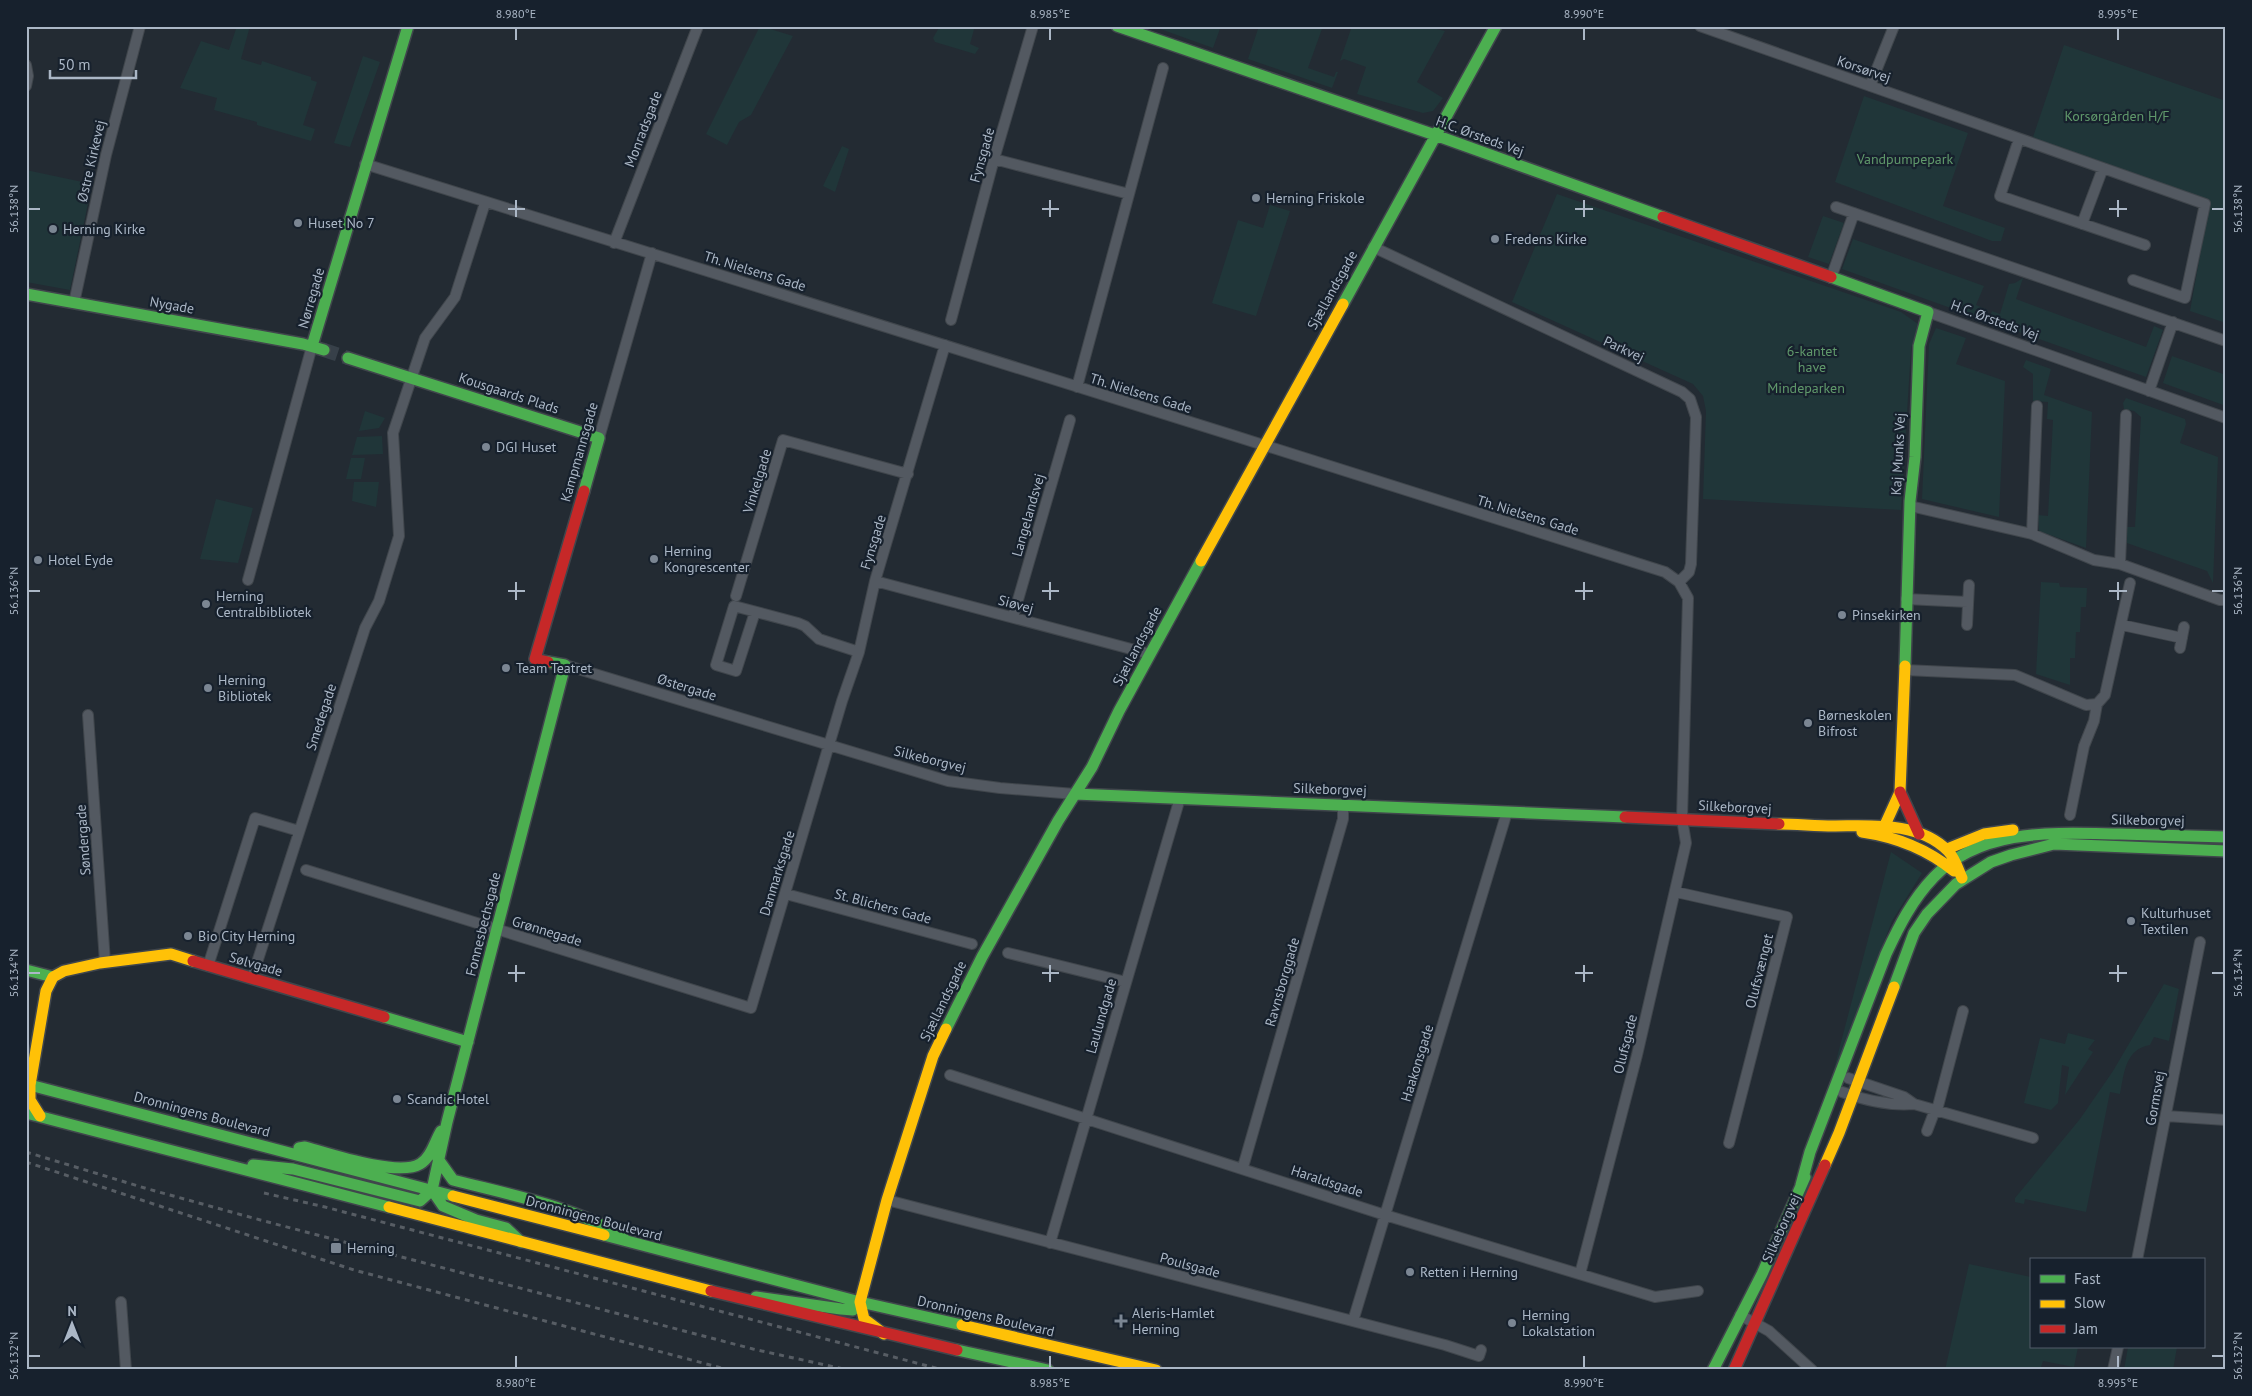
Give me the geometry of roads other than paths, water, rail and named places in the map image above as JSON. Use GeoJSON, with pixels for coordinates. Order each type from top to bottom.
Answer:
{"type":"FeatureCollection","features":[{"type":"Feature","properties":{"kind":"main road","name":"Nørregade"},"geometry":{"type":"LineString","coordinates":[[312,346],[365,164],[408,26]]}},
{"type":"Feature","properties":{"kind":"main road","name":"H.C. Ørsteds Vej"},"geometry":{"type":"LineString","coordinates":[[1117,26],[1436,135],[1928,312]]}},
{"type":"Feature","properties":{"kind":"main road","name":"Sjællandsgade"},"geometry":{"type":"LineString","coordinates":[[860,1302],[887,1200],[933,1056],[982,957],[1044,845],[1092,767],[1119,711],[1263,446],[1496,26]]}},
{"type":"Feature","properties":{"kind":"main road","name":"Nygade"},"geometry":{"type":"LineString","coordinates":[[26,294],[312,346]]}},
{"type":"Feature","properties":{"kind":"main road","name":"Kaj Munks Vej"},"geometry":{"type":"LineString","coordinates":[[1885,825],[1900,792],[1905,703],[1906,599],[1910,506],[1915,457],[1919,346],[1928,312]]}},
{"type":"Feature","properties":{"kind":"main road"},"geometry":{"type":"LineString","coordinates":[[312,346],[324,350]]}},
{"type":"Feature","properties":{"kind":"main road","name":"Kousgaards Plads"},"geometry":{"type":"LineString","coordinates":[[348,358],[599,438]]}},
{"type":"Feature","properties":{"kind":"main road","name":"Kampmannsgade"},"geometry":{"type":"LineString","coordinates":[[535,659],[599,438]]}},
{"type":"Feature","properties":{"kind":"main road","name":"Østergade"},"geometry":{"type":"LineString","coordinates":[[535,659],[565,665]]}},
{"type":"Feature","properties":{"kind":"main road","name":"Fonnesbechsgade"},"geometry":{"type":"LineString","coordinates":[[432,1190],[447,1122],[565,665]]}},
{"type":"Feature","properties":{"kind":"main road","name":"Kaj Munks Vej"},"geometry":{"type":"LineString","coordinates":[[1900,792],[1918,834]]}},
{"type":"Feature","properties":{"kind":"main road","name":"Silkeborgvej"},"geometry":{"type":"LineString","coordinates":[[1075,794],[1835,826],[1896,838],[1951,863]]}},
{"type":"Feature","properties":{"kind":"main road","name":"Silkeborgvej"},"geometry":{"type":"LineString","coordinates":[[1835,826],[1862,823],[1885,825],[1918,834],[1946,849],[1951,863],[1962,878]]}},
{"type":"Feature","properties":{"kind":"main road"},"geometry":{"type":"LineString","coordinates":[[1946,849],[1984,834],[2003,830],[2031,829],[2064,833]]}},
{"type":"Feature","properties":{"kind":"main road","name":"Silkeborgvej"},"geometry":{"type":"LineString","coordinates":[[1801,1185],[1810,1152],[1888,944],[1912,901],[1932,878],[1951,863],[1977,848],[2025,835],[2064,833],[2226,837]]}},
{"type":"Feature","properties":{"kind":"main road","name":"Silkeborgvej"},"geometry":{"type":"LineString","coordinates":[[1853,1079],[1914,933],[1927,910],[1962,878],[2027,848],[2054,844],[2226,851]]}},
{"type":"Feature","properties":{"kind":"main road","name":"Silkeborgvej"},"geometry":{"type":"LineString","coordinates":[[1734,1370],[1756,1322],[1848,1094],[1887,964],[1888,944]]}},
{"type":"Feature","properties":{"kind":"main road","name":"Sølvgade"},"geometry":{"type":"LineString","coordinates":[[53,977],[64,971],[105,962],[171,954],[468,1042]]}},
{"type":"Feature","properties":{"kind":"main road"},"geometry":{"type":"LineString","coordinates":[[26,970],[53,977],[46,991],[28,1086],[30,1100],[40,1116]]}},
{"type":"Feature","properties":{"kind":"main road"},"geometry":{"type":"LineString","coordinates":[[26,1057],[33,1032],[40,1020]]}},
{"type":"Feature","properties":{"kind":"main road","name":"Dronningens Boulevard"},"geometry":{"type":"LineString","coordinates":[[28,1086],[860,1302],[1156,1370]]}},
{"type":"Feature","properties":{"kind":"main road","name":"Silkeborgvej"},"geometry":{"type":"LineString","coordinates":[[1714,1370],[1762,1274],[1801,1185],[1848,1094]]}},
{"type":"Feature","properties":{"kind":"main road"},"geometry":{"type":"LineString","coordinates":[[26,1113],[734,1297],[884,1334],[1048,1370]]}},
{"type":"Feature","properties":{"kind":"main road"},"geometry":{"type":"LineString","coordinates":[[277,1150],[305,1147],[391,1168],[407,1169],[420,1164],[427,1156],[434,1141],[447,1122]]}},
{"type":"Feature","properties":{"kind":"main road"},"geometry":{"type":"LineString","coordinates":[[438,1159],[453,1180],[550,1205],[599,1222],[642,1246]]}},
{"type":"Feature","properties":{"kind":"main road"},"geometry":{"type":"LineString","coordinates":[[218,1162],[293,1169],[420,1201],[432,1190],[443,1206],[476,1220],[506,1228],[522,1243]]}},
{"type":"Feature","properties":{"kind":"main road"},"geometry":{"type":"LineString","coordinates":[[734,1297],[774,1297],[839,1310],[853,1310],[860,1302]]}},
{"type":"Feature","properties":{"kind":"main road"},"geometry":{"type":"LineString","coordinates":[[860,1302],[864,1318],[884,1334]]}},
{"type":"Feature","properties":{"kind":"street","name":"Østre Kirkevej"},"geometry":{"type":"LineString","coordinates":[[74,303],[106,155],[140,26]]}},
{"type":"Feature","properties":{"kind":"street","name":"Monradsgade"},"geometry":{"type":"LineString","coordinates":[[614,243],[698,26]]}},
{"type":"Feature","properties":{"kind":"street","name":"Fynsgade"},"geometry":{"type":"LineString","coordinates":[[951,320],[994,159],[1033,26]]}},
{"type":"Feature","properties":{"kind":"street","name":"Korsørvej"},"geometry":{"type":"LineString","coordinates":[[1700,26],[2205,204],[2185,298],[2133,280]]}},
{"type":"Feature","properties":{"kind":"street"},"geometry":{"type":"LineString","coordinates":[[1870,86],[1894,26]]}},
{"type":"Feature","properties":{"kind":"street"},"geometry":{"type":"LineString","coordinates":[[26,65],[28,76],[26,86]]}},
{"type":"Feature","properties":{"kind":"street"},"geometry":{"type":"LineString","coordinates":[[1077,387],[1164,68]]}},
{"type":"Feature","properties":{"kind":"street"},"geometry":{"type":"LineString","coordinates":[[2019,138],[2000,196],[2145,245]]}},
{"type":"Feature","properties":{"kind":"street"},"geometry":{"type":"LineString","coordinates":[[994,159],[1129,194]]}},
{"type":"Feature","properties":{"kind":"street","name":"Th. Nielsens Gade"},"geometry":{"type":"LineString","coordinates":[[365,164],[1665,572],[1679,582]]}},
{"type":"Feature","properties":{"kind":"street"},"geometry":{"type":"LineString","coordinates":[[2082,224],[2103,168]]}},
{"type":"Feature","properties":{"kind":"street"},"geometry":{"type":"LineString","coordinates":[[411,378],[425,338],[455,297],[485,203]]}},
{"type":"Feature","properties":{"kind":"street"},"geometry":{"type":"LineString","coordinates":[[1836,207],[2226,341]]}},
{"type":"Feature","properties":{"kind":"street"},"geometry":{"type":"LineString","coordinates":[[1831,278],[1854,213]]}},
{"type":"Feature","properties":{"kind":"street","name":"Parkvej"},"geometry":{"type":"LineString","coordinates":[[1373,247],[1682,392],[1690,399],[1696,417],[1691,564],[1689,572],[1679,582]]}},
{"type":"Feature","properties":{"kind":"street","name":"Kampmannsgade"},"geometry":{"type":"LineString","coordinates":[[599,438],[652,253]]}},
{"type":"Feature","properties":{"kind":"street","name":"H.C. Ørsteds Vej"},"geometry":{"type":"LineString","coordinates":[[1928,312],[2226,418]]}},
{"type":"Feature","properties":{"kind":"street"},"geometry":{"type":"LineString","coordinates":[[2149,391],[2173,322]]}},
{"type":"Feature","properties":{"kind":"street","name":"Nørregade"},"geometry":{"type":"LineString","coordinates":[[248,580],[312,346]]}},
{"type":"Feature","properties":{"kind":"street","name":"Fynsgade"},"geometry":{"type":"LineString","coordinates":[[830,746],[859,652],[875,581],[945,346]]}},
{"type":"Feature","properties":{"kind":"street","name":"Smedegade"},"geometry":{"type":"LineString","coordinates":[[252,978],[365,628],[379,601],[399,536],[393,433],[411,378]]}},
{"type":"Feature","properties":{"kind":"street"},"geometry":{"type":"LineString","coordinates":[[2032,534],[2037,406]]}},
{"type":"Feature","properties":{"kind":"street"},"geometry":{"type":"LineString","coordinates":[[2120,564],[2126,415]]}},
{"type":"Feature","properties":{"kind":"street","name":"Langelandsvej"},"geometry":{"type":"LineString","coordinates":[[1013,617],[1070,420]]}},
{"type":"Feature","properties":{"kind":"street","name":"Vinkelgade"},"geometry":{"type":"LineString","coordinates":[[736,596],[784,440],[908,474]]}},
{"type":"Feature","properties":{"kind":"street"},"geometry":{"type":"LineString","coordinates":[[1910,506],[2032,534],[2094,560],[2120,564],[2220,600],[2226,600]]}},
{"type":"Feature","properties":{"kind":"street","name":"Siøvej"},"geometry":{"type":"LineString","coordinates":[[875,581],[1150,654]]}},
{"type":"Feature","properties":{"kind":"street"},"geometry":{"type":"LineString","coordinates":[[1679,582],[1688,598],[1682,819]]}},
{"type":"Feature","properties":{"kind":"street"},"geometry":{"type":"LineString","coordinates":[[2070,815],[2084,746],[2094,721],[2098,704],[2106,695],[2130,583]]}},
{"type":"Feature","properties":{"kind":"street"},"geometry":{"type":"LineString","coordinates":[[1967,625],[1969,585]]}},
{"type":"Feature","properties":{"kind":"street"},"geometry":{"type":"LineString","coordinates":[[1906,599],[1968,602]]}},
{"type":"Feature","properties":{"kind":"street"},"geometry":{"type":"LineString","coordinates":[[754,612],[736,671],[716,665],[734,606],[798,623],[805,626],[819,639],[859,652]]}},
{"type":"Feature","properties":{"kind":"street"},"geometry":{"type":"LineString","coordinates":[[2122,625],[2182,638]]}},
{"type":"Feature","properties":{"kind":"street","name":"Østergade"},"geometry":{"type":"LineString","coordinates":[[565,665],[830,746]]}},
{"type":"Feature","properties":{"kind":"street"},"geometry":{"type":"LineString","coordinates":[[1905,670],[2015,675],[2086,705],[2098,704]]}},
{"type":"Feature","properties":{"kind":"street","name":"Søndergade"},"geometry":{"type":"LineString","coordinates":[[88,715],[105,962]]}},
{"type":"Feature","properties":{"kind":"street","name":"Silkeborgvej"},"geometry":{"type":"LineString","coordinates":[[830,746],[954,782],[1075,794]]}},
{"type":"Feature","properties":{"kind":"street","name":"Danmarksgade"},"geometry":{"type":"LineString","coordinates":[[751,1008],[830,746]]}},
{"type":"Feature","properties":{"kind":"street","name":"Laulundgade"},"geometry":{"type":"LineString","coordinates":[[1050,1243],[1180,798]]}},
{"type":"Feature","properties":{"kind":"street","name":"Ravnsborggade"},"geometry":{"type":"LineString","coordinates":[[1243,1167],[1343,819],[1343,805]]}},
{"type":"Feature","properties":{"kind":"street","name":"Haakonsgade"},"geometry":{"type":"LineString","coordinates":[[1353,1321],[1507,812]]}},
{"type":"Feature","properties":{"kind":"street"},"geometry":{"type":"LineString","coordinates":[[208,966],[255,818],[299,832]]}},
{"type":"Feature","properties":{"kind":"street","name":"Olufsgade"},"geometry":{"type":"LineString","coordinates":[[1580,1274],[1637,1055],[1676,892],[1686,843],[1682,819]]}},
{"type":"Feature","properties":{"kind":"street","name":"Grønnegade"},"geometry":{"type":"LineString","coordinates":[[306,870],[751,1008]]}},
{"type":"Feature","properties":{"kind":"street","name":"Olufsvænget"},"geometry":{"type":"LineString","coordinates":[[1676,892],[1787,917],[1729,1143]]}},
{"type":"Feature","properties":{"kind":"street","name":"St. Blichers Gade"},"geometry":{"type":"LineString","coordinates":[[786,894],[972,944]]}},
{"type":"Feature","properties":{"kind":"street","name":"Gormsvej"},"geometry":{"type":"LineString","coordinates":[[2136,1258],[2200,942]]}},
{"type":"Feature","properties":{"kind":"street"},"geometry":{"type":"LineString","coordinates":[[1008,954],[1126,982]]}},
{"type":"Feature","properties":{"kind":"street"},"geometry":{"type":"LineString","coordinates":[[1927,1131],[1936,1110],[1963,1011]]}},
{"type":"Feature","properties":{"kind":"street","name":"Haraldsgade"},"geometry":{"type":"LineString","coordinates":[[950,1075],[1243,1167],[1385,1215],[1655,1296],[1698,1291]]}},
{"type":"Feature","properties":{"kind":"street"},"geometry":{"type":"LineString","coordinates":[[1853,1079],[1904,1096],[1914,1104]]}},
{"type":"Feature","properties":{"kind":"street"},"geometry":{"type":"LineString","coordinates":[[1848,1094],[1904,1105],[1914,1104],[2033,1138]]}},
{"type":"Feature","properties":{"kind":"street"},"geometry":{"type":"LineString","coordinates":[[2166,1116],[2226,1120]]}},
{"type":"Feature","properties":{"kind":"street","name":"Poulsgade"},"geometry":{"type":"LineString","coordinates":[[887,1200],[1445,1345],[1478,1356],[1480,1350]]}},
{"type":"Feature","properties":{"kind":"street"},"geometry":{"type":"LineString","coordinates":[[121,1302],[126,1370]]}},
{"type":"Feature","properties":{"kind":"street"},"geometry":{"type":"LineString","coordinates":[[1740,1316],[1756,1322],[1769,1331],[1812,1370]]}},
{"type":"Feature","properties":{"kind":"street"},"geometry":{"type":"LineString","coordinates":[[2113,1370],[2118,1348]]}},
{"type":"Feature","properties":{"kind":"tunnel"},"geometry":{"type":"LineString","coordinates":[[324,350],[348,358]]}},
{"type":"Feature","properties":{"kind":"railway"},"geometry":{"type":"LineString","coordinates":[[26,1152],[148,1189],[264,1221],[753,1349],[848,1370]]}},
{"type":"Feature","properties":{"kind":"railway"},"geometry":{"type":"LineString","coordinates":[[26,1162],[354,1270],[729,1370]]}},
{"type":"Feature","properties":{"kind":"railway"},"geometry":{"type":"LineString","coordinates":[[264,1193],[325,1207],[943,1370]]}},
{"type":"Feature","properties":{"kind":"place","name":"Herning Friskole"},"geometry":{"type":"Point","coordinates":[1256,198]}},
{"type":"Feature","properties":{"kind":"place","name":"Huset No 7"},"geometry":{"type":"Point","coordinates":[298,223]}},
{"type":"Feature","properties":{"kind":"place","name":"Herning Kirke"},"geometry":{"type":"Point","coordinates":[53,229]}},
{"type":"Feature","properties":{"kind":"place","name":"Fredens Kirke"},"geometry":{"type":"Point","coordinates":[1495,239]}},
{"type":"Feature","properties":{"kind":"place","name":"DGI Huset"},"geometry":{"type":"Point","coordinates":[486,447]}},
{"type":"Feature","properties":{"kind":"place","name":"Herning Kongrescenter"},"geometry":{"type":"Point","coordinates":[654,559]}},
{"type":"Feature","properties":{"kind":"place","name":"Hotel Eyde"},"geometry":{"type":"Point","coordinates":[38,560]}},
{"type":"Feature","properties":{"kind":"place","name":"Herning Centralbibliotek"},"geometry":{"type":"Point","coordinates":[206,604]}},
{"type":"Feature","properties":{"kind":"place","name":"Pinsekirken"},"geometry":{"type":"Point","coordinates":[1842,615]}},
{"type":"Feature","properties":{"kind":"place","name":"Team Teatret"},"geometry":{"type":"Point","coordinates":[506,668]}},
{"type":"Feature","properties":{"kind":"place","name":"Herning Bibliotek"},"geometry":{"type":"Point","coordinates":[208,688]}},
{"type":"Feature","properties":{"kind":"place","name":"Børneskolen Bifrost"},"geometry":{"type":"Point","coordinates":[1808,723]}},
{"type":"Feature","properties":{"kind":"place","name":"Kulturhuset Textilen"},"geometry":{"type":"Point","coordinates":[2131,921]}},
{"type":"Feature","properties":{"kind":"place","name":"Bio City Herning"},"geometry":{"type":"Point","coordinates":[188,936]}},
{"type":"Feature","properties":{"kind":"place","name":"Scandic Hotel"},"geometry":{"type":"Point","coordinates":[397,1099]}},
{"type":"Feature","properties":{"kind":"place","name":"Herning"},"geometry":{"type":"Point","coordinates":[336,1248]}},
{"type":"Feature","properties":{"kind":"place","name":"Retten i Herning"},"geometry":{"type":"Point","coordinates":[1410,1272]}},
{"type":"Feature","properties":{"kind":"place","name":"Aleris-Hamlet Herning"},"geometry":{"type":"Point","coordinates":[1121,1321]}},
{"type":"Feature","properties":{"kind":"place","name":"Herning Lokalstation"},"geometry":{"type":"Point","coordinates":[1512,1323]}},
{"type":"Feature","properties":{"kind":"park label","name":"Korsørgården H/F"},"geometry":{"type":"Point","coordinates":[2117,116]}},
{"type":"Feature","properties":{"kind":"park label","name":"Vandpumpepark"},"geometry":{"type":"Point","coordinates":[1905,159]}},
{"type":"Feature","properties":{"kind":"park label","name":"6-kantet have"},"geometry":{"type":"Point","coordinates":[1812,360]}},
{"type":"Feature","properties":{"kind":"park label","name":"Mindeparken"},"geometry":{"type":"Point","coordinates":[1806,388]}}]}
